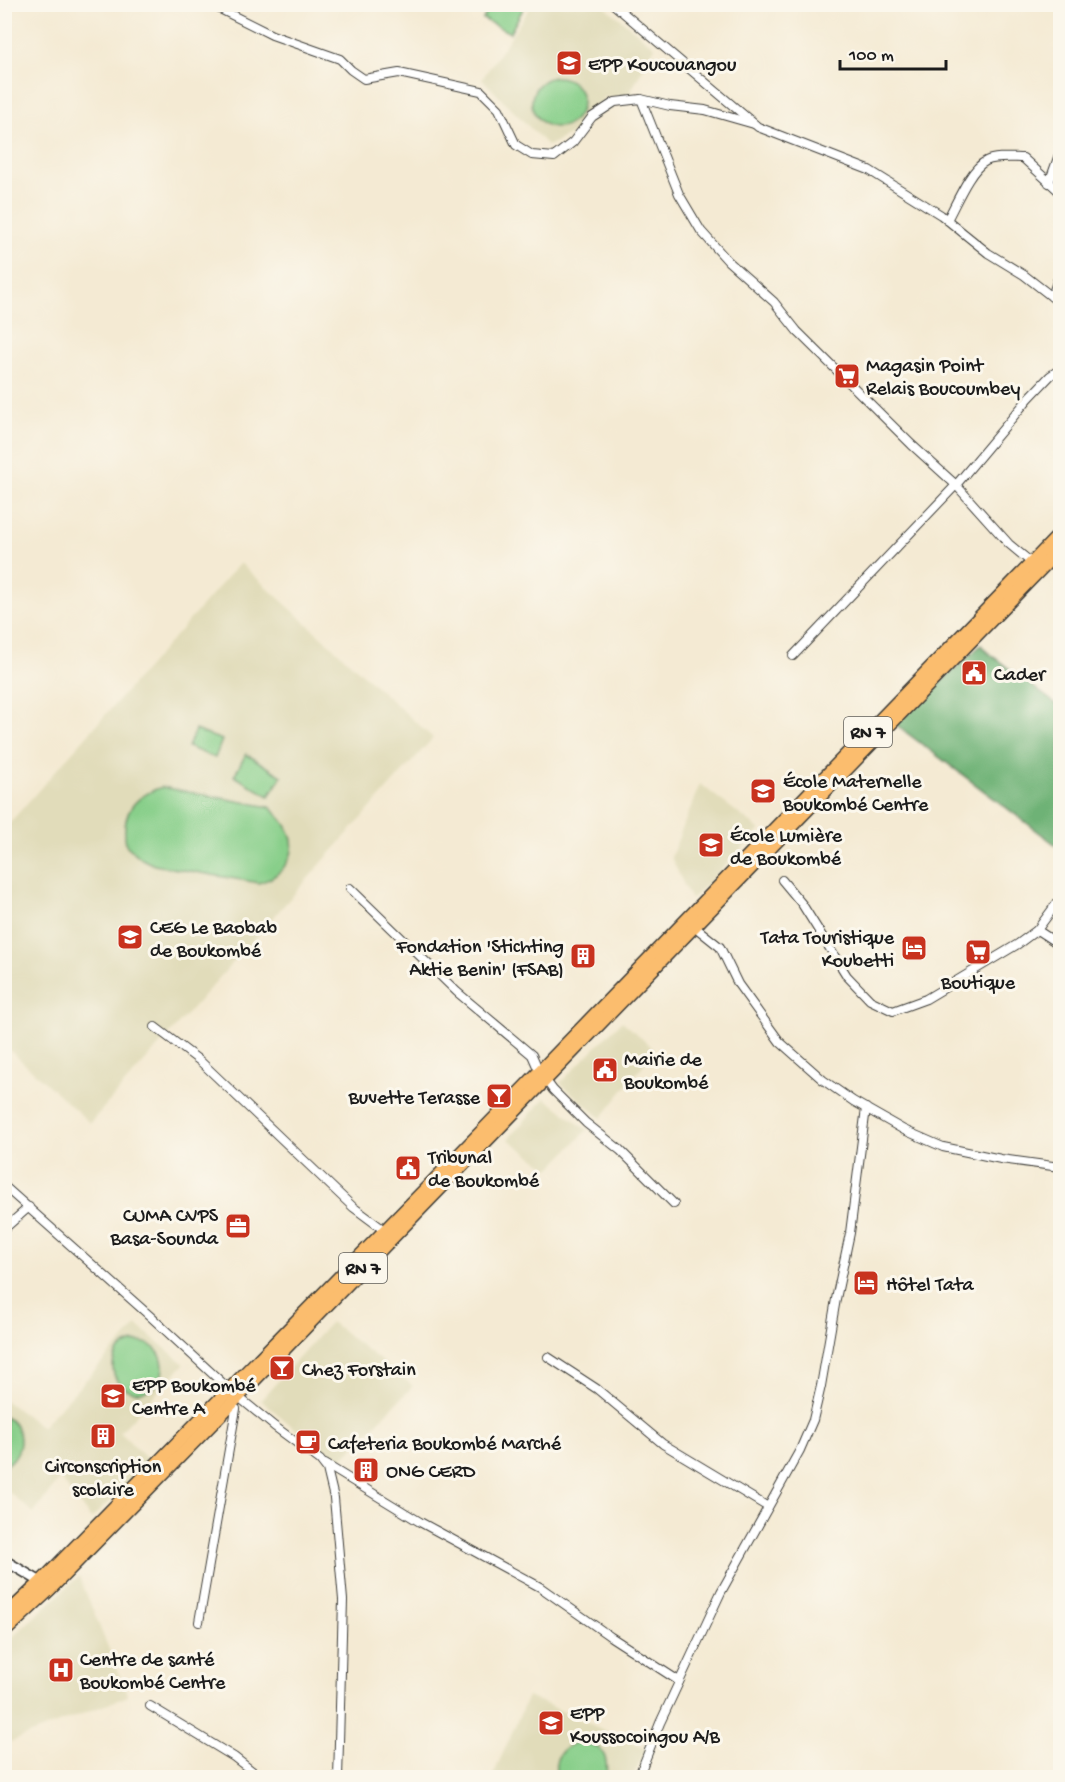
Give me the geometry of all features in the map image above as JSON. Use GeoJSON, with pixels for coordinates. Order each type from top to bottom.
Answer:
{"type":"FeatureCollection","features":[{"type":"Feature","properties":{"kind":"main road","name":"RN 7"},"geometry":{"type":"LineString","coordinates":[[4,1632],[50,1589],[235,1399],[1060,534]]}},
{"type":"Feature","properties":{"kind":"main road","name":"RN 7"},"geometry":{"type":"LineString","coordinates":[[676,939],[695,927],[1060,549]]}},
{"type":"Feature","properties":{"kind":"main road","name":"RN 7"},"geometry":{"type":"LineString","coordinates":[[4,1617],[235,1399],[384,1230],[542,1076]]}},
{"type":"Feature","properties":{"kind":"street"},"geometry":{"type":"LineString","coordinates":[[210,4],[272,35],[340,59],[364,79],[399,73],[481,92],[500,110],[516,145],[532,154],[554,157],[573,142],[592,117],[615,102],[641,99],[670,106],[705,110],[754,124],[869,170],[947,220],[988,253],[1024,275],[1060,303]]}},
{"type":"Feature","properties":{"kind":"street"},"geometry":{"type":"LineString","coordinates":[[613,4],[754,124]]}},
{"type":"Feature","properties":{"kind":"street"},"geometry":{"type":"LineString","coordinates":[[641,99],[679,194],[701,231],[728,261],[774,302],[797,331],[912,445],[956,485],[1010,544],[1032,563]]}},
{"type":"Feature","properties":{"kind":"street"},"geometry":{"type":"LineString","coordinates":[[1049,183],[1060,152]]}},
{"type":"Feature","properties":{"kind":"street"},"geometry":{"type":"LineString","coordinates":[[947,220],[975,170],[986,161],[1023,158],[1060,192]]}},
{"type":"Feature","properties":{"kind":"street"},"geometry":{"type":"LineString","coordinates":[[1052,297],[1060,272]]}},
{"type":"Feature","properties":{"kind":"street"},"geometry":{"type":"LineString","coordinates":[[793,656],[956,485],[1029,398],[1060,369]]}},
{"type":"Feature","properties":{"kind":"street"},"geometry":{"type":"LineString","coordinates":[[782,880],[802,904],[847,976],[870,1000],[893,1011],[926,999],[1018,945],[1037,930],[1060,899]]}},
{"type":"Feature","properties":{"kind":"street"},"geometry":{"type":"LineString","coordinates":[[350,888],[457,992],[532,1055],[542,1076],[586,1123],[620,1150],[674,1204]]}},
{"type":"Feature","properties":{"kind":"street"},"geometry":{"type":"LineString","coordinates":[[695,927],[720,947],[738,984],[780,1042],[823,1080],[904,1130],[943,1147],[1001,1159],[1060,1167]]}},
{"type":"Feature","properties":{"kind":"street"},"geometry":{"type":"LineString","coordinates":[[1037,930],[1060,945]]}},
{"type":"Feature","properties":{"kind":"street"},"geometry":{"type":"LineString","coordinates":[[155,1027],[201,1061],[353,1207],[384,1230]]}},
{"type":"Feature","properties":{"kind":"street"},"geometry":{"type":"LineString","coordinates":[[638,1778],[721,1592],[800,1450],[813,1420],[850,1233],[866,1108]]}},
{"type":"Feature","properties":{"kind":"street"},"geometry":{"type":"LineString","coordinates":[[4,1186],[235,1399],[320,1460],[420,1522],[540,1587],[679,1682]]}},
{"type":"Feature","properties":{"kind":"street"},"geometry":{"type":"LineString","coordinates":[[4,1229],[29,1207]]}},
{"type":"Feature","properties":{"kind":"street"},"geometry":{"type":"LineString","coordinates":[[548,1357],[597,1389],[663,1444],[768,1507]]}},
{"type":"Feature","properties":{"kind":"street"},"geometry":{"type":"LineString","coordinates":[[199,1622],[235,1399]]}},
{"type":"Feature","properties":{"kind":"street"},"geometry":{"type":"LineString","coordinates":[[320,1460],[327,1470],[334,1498],[343,1600],[338,1778]]}},
{"type":"Feature","properties":{"kind":"street"},"geometry":{"type":"LineString","coordinates":[[4,1560],[42,1582]]}},
{"type":"Feature","properties":{"kind":"street"},"geometry":{"type":"LineString","coordinates":[[150,1706],[234,1757],[261,1778]]}},
{"type":"Feature","properties":{"kind":"shaded area","name":"EPP Koucouangou"},"geometry":{"type":"Polygon","coordinates":[[[532,5],[603,5],[655,47],[629,94],[604,98],[576,131],[548,146],[482,79],[532,5]]]}},
{"type":"Feature","properties":{"kind":"shaded area","name":"CEG Le Baobab de Boukombé"},"geometry":{"type":"Polygon","coordinates":[[[240,563],[433,738],[90,1123],[5,1046],[5,828],[240,563]]]}},
{"type":"Feature","properties":{"kind":"shaded area","name":"École Lumière de Boukombé"},"geometry":{"type":"Polygon","coordinates":[[[700,784],[760,830],[691,900],[671,857],[700,784]]]}},
{"type":"Feature","properties":{"kind":"shaded area","name":"Mairie de Boukombé"},"geometry":{"type":"Polygon","coordinates":[[[622,1021],[655,1050],[601,1118],[560,1083],[622,1021]]]}},
{"type":"Feature","properties":{"kind":"shaded area"},"geometry":{"type":"Polygon","coordinates":[[[545,1098],[587,1130],[550,1169],[508,1139],[545,1098]]]}},
{"type":"Feature","properties":{"kind":"shaded area"},"geometry":{"type":"Polygon","coordinates":[[[331,1322],[413,1386],[337,1464],[261,1400],[331,1322]]]}},
{"type":"Feature","properties":{"kind":"shaded area","name":"EPP Boukombé Centre A"},"geometry":{"type":"Polygon","coordinates":[[[137,1325],[184,1364],[120,1432],[150,1462],[91,1519],[60,1478],[34,1513],[5,1489],[4,1400],[42,1427],[137,1325]]]}},
{"type":"Feature","properties":{"kind":"shaded area","name":"Centre de santé Boukombé Centre"},"geometry":{"type":"Polygon","coordinates":[[[79,1576],[128,1696],[5,1744],[5,1644],[79,1576]]]}},
{"type":"Feature","properties":{"kind":"shaded area","name":"EPP Koussocoingou A/B"},"geometry":{"type":"Polygon","coordinates":[[[528,1696],[646,1749],[633,1777],[492,1778],[528,1696]]]}},
{"type":"Feature","properties":{"kind":"green space"},"geometry":{"type":"Polygon","coordinates":[[[491,5],[524,7],[510,33],[483,19],[491,5]]]}},
{"type":"Feature","properties":{"kind":"green space"},"geometry":{"type":"Polygon","coordinates":[[[562,77],[575,84],[581,92],[581,112],[575,120],[567,126],[552,127],[539,120],[533,112],[532,97],[539,84],[547,78],[562,77]]]}},
{"type":"Feature","properties":{"kind":"green space"},"geometry":{"type":"Polygon","coordinates":[[[981,645],[1060,707],[1060,848],[895,724],[981,645]]]}},
{"type":"Feature","properties":{"kind":"green space"},"geometry":{"type":"Polygon","coordinates":[[[195,730],[222,740],[215,758],[188,747],[195,730]]]}},
{"type":"Feature","properties":{"kind":"green space"},"geometry":{"type":"Polygon","coordinates":[[[246,754],[282,776],[269,796],[234,776],[246,754]]]}},
{"type":"Feature","properties":{"kind":"green space"},"geometry":{"type":"Polygon","coordinates":[[[162,787],[270,807],[288,829],[291,838],[291,855],[282,869],[268,880],[259,883],[154,865],[142,859],[126,845],[127,816],[131,808],[143,796],[162,787]]]}},
{"type":"Feature","properties":{"kind":"green space"},"geometry":{"type":"Polygon","coordinates":[[[138,1342],[156,1349],[163,1367],[156,1385],[138,1392],[120,1385],[113,1367],[120,1349],[138,1342]]]}},
{"type":"Feature","properties":{"kind":"green space"},"geometry":{"type":"Polygon","coordinates":[[[5,1417],[17,1428],[20,1441],[16,1455],[5,1466],[5,1417]]]}},
{"type":"Feature","properties":{"kind":"green space"},"geometry":{"type":"Polygon","coordinates":[[[579,1742],[593,1745],[602,1752],[607,1769],[606,1777],[557,1777],[556,1765],[559,1755],[567,1747],[579,1742]]]}},
{"type":"Feature","properties":{"kind":"place","name":"EPP Koucouangou"},"geometry":{"type":"Point","coordinates":[569,63]}},
{"type":"Feature","properties":{"kind":"place","name":"Magasin Point Relais Boucoumbey"},"geometry":{"type":"Point","coordinates":[847,376]}},
{"type":"Feature","properties":{"kind":"place","name":"Cader"},"geometry":{"type":"Point","coordinates":[974,673]}},
{"type":"Feature","properties":{"kind":"place","name":"École Maternelle Boukombé Centre"},"geometry":{"type":"Point","coordinates":[763,791]}},
{"type":"Feature","properties":{"kind":"place","name":"École Lumière de Boukombé"},"geometry":{"type":"Point","coordinates":[711,845]}},
{"type":"Feature","properties":{"kind":"place","name":"CEG Le Baobab de Boukombé"},"geometry":{"type":"Point","coordinates":[130,937]}},
{"type":"Feature","properties":{"kind":"place","name":"Tata Touristique Koubetti"},"geometry":{"type":"Point","coordinates":[914,948]}},
{"type":"Feature","properties":{"kind":"place","name":"Boutique"},"geometry":{"type":"Point","coordinates":[978,952]}},
{"type":"Feature","properties":{"kind":"place","name":"Fondation 'Stichting Aktie Benin' (FSAB)"},"geometry":{"type":"Point","coordinates":[583,956]}},
{"type":"Feature","properties":{"kind":"place","name":"Mairie de Boukombé"},"geometry":{"type":"Point","coordinates":[605,1070]}},
{"type":"Feature","properties":{"kind":"place","name":"Buvette Terasse"},"geometry":{"type":"Point","coordinates":[499,1096]}},
{"type":"Feature","properties":{"kind":"place","name":"Tribunal de Boukombé"},"geometry":{"type":"Point","coordinates":[408,1168]}},
{"type":"Feature","properties":{"kind":"place","name":"CUMA CVPS Basa-Sounda"},"geometry":{"type":"Point","coordinates":[238,1226]}},
{"type":"Feature","properties":{"kind":"place","name":"Hôtel Tata"},"geometry":{"type":"Point","coordinates":[866,1283]}},
{"type":"Feature","properties":{"kind":"place","name":"Chez Forstain"},"geometry":{"type":"Point","coordinates":[282,1368]}},
{"type":"Feature","properties":{"kind":"place","name":"EPP Boukombé Centre A"},"geometry":{"type":"Point","coordinates":[113,1396]}},
{"type":"Feature","properties":{"kind":"place","name":"Circonscription scolaire"},"geometry":{"type":"Point","coordinates":[103,1436]}},
{"type":"Feature","properties":{"kind":"place","name":"Cafeteria Boukombé Marché"},"geometry":{"type":"Point","coordinates":[308,1442]}},
{"type":"Feature","properties":{"kind":"place","name":"ONG CERD"},"geometry":{"type":"Point","coordinates":[366,1470]}},
{"type":"Feature","properties":{"kind":"place","name":"Centre de santé Boukombé Centre"},"geometry":{"type":"Point","coordinates":[61,1670]}},
{"type":"Feature","properties":{"kind":"place","name":"EPP Koussocoingou A/B"},"geometry":{"type":"Point","coordinates":[551,1723]}}]}
